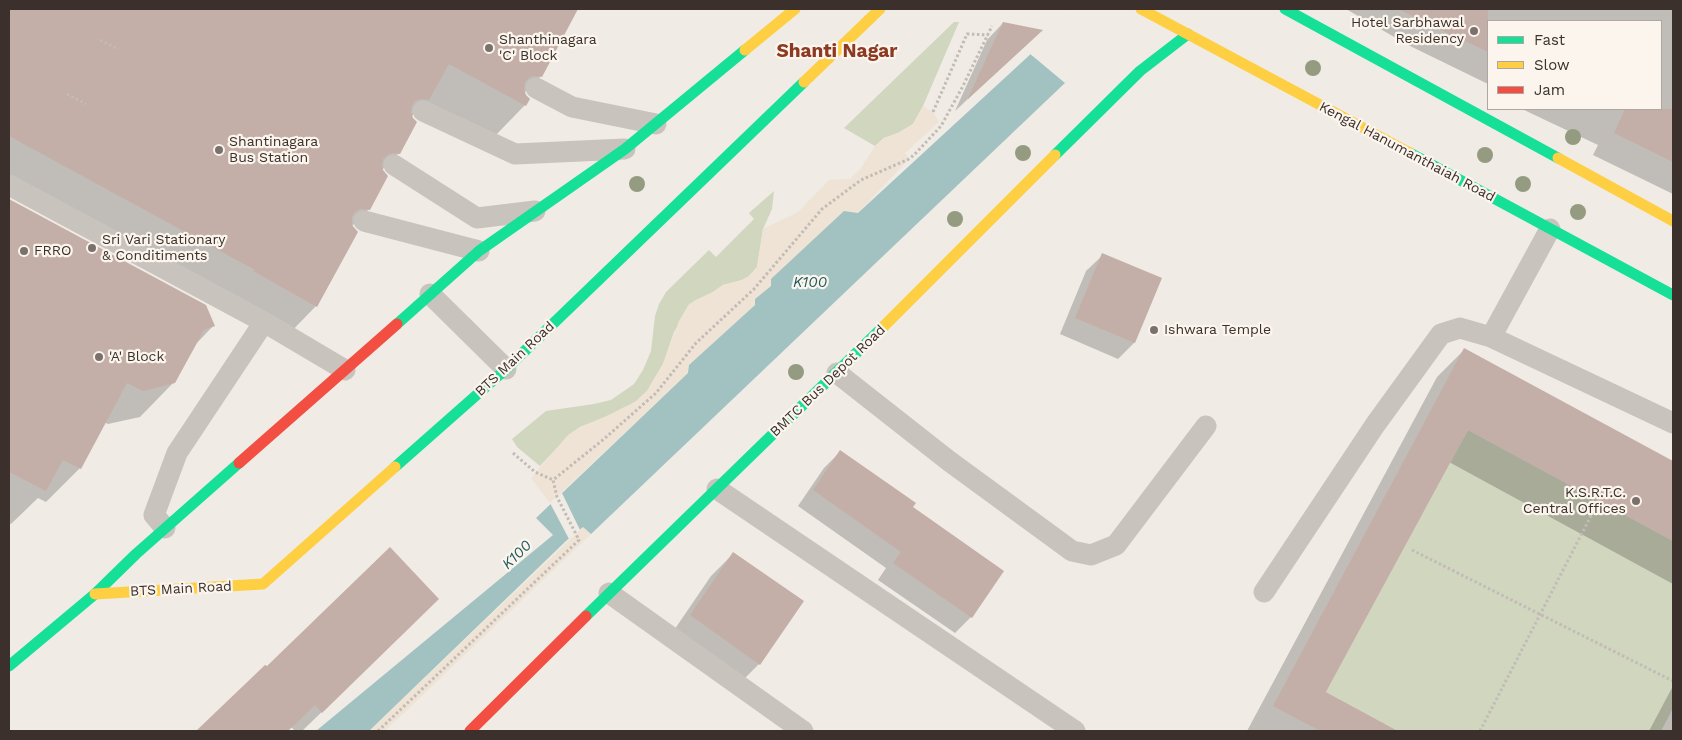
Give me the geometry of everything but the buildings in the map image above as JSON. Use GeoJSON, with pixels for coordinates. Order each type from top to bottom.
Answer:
{"type":"FeatureCollection","features":[{"type":"Feature","properties":{"kind":"street","name":"BTS Main Road"},"geometry":{"type":"LineString","coordinates":[[94,594],[262,584],[506,368],[880,9]]}},
{"type":"Feature","properties":{"kind":"street"},"geometry":{"type":"LineString","coordinates":[[1285,9],[1673,221]]}},
{"type":"Feature","properties":{"kind":"street","name":"BTS Main Road"},"geometry":{"type":"LineString","coordinates":[[9,666],[94,594],[165,528],[479,251],[625,150],[789,10]]}},
{"type":"Feature","properties":{"kind":"street","name":"Kengal Hanumanthaiah Road"},"geometry":{"type":"LineString","coordinates":[[1145,10],[1673,295]]}},
{"type":"Feature","properties":{"kind":"street","name":"BMTC Bus Depot Road"},"geometry":{"type":"LineString","coordinates":[[470,731],[609,593],[837,373],[1140,71],[1188,34]]}},
{"type":"Feature","properties":{"kind":"lane"},"geometry":{"type":"LineString","coordinates":[[536,88],[572,107],[656,124]]}},
{"type":"Feature","properties":{"kind":"lane"},"geometry":{"type":"LineString","coordinates":[[423,111],[515,154],[625,150]]}},
{"type":"Feature","properties":{"kind":"lane"},"geometry":{"type":"LineString","coordinates":[[394,165],[477,218],[535,211]]}},
{"type":"Feature","properties":{"kind":"lane"},"geometry":{"type":"LineString","coordinates":[[9,185],[264,322],[344,370]]}},
{"type":"Feature","properties":{"kind":"lane"},"geometry":{"type":"LineString","coordinates":[[364,221],[479,251]]}},
{"type":"Feature","properties":{"kind":"lane"},"geometry":{"type":"LineString","coordinates":[[1491,337],[1550,229]]}},
{"type":"Feature","properties":{"kind":"lane"},"geometry":{"type":"LineString","coordinates":[[430,294],[506,368]]}},
{"type":"Feature","properties":{"kind":"lane"},"geometry":{"type":"LineString","coordinates":[[165,528],[154,515],[177,454],[264,322]]}},
{"type":"Feature","properties":{"kind":"lane"},"geometry":{"type":"LineString","coordinates":[[1264,592],[1376,425],[1441,334],[1460,328],[1491,337],[1673,423]]}},
{"type":"Feature","properties":{"kind":"lane"},"geometry":{"type":"LineString","coordinates":[[837,373],[949,461],[1072,551],[1091,555],[1116,545],[1206,426]]}},
{"type":"Feature","properties":{"kind":"lane"},"geometry":{"type":"LineString","coordinates":[[717,489],[1075,731]]}},
{"type":"Feature","properties":{"kind":"lane"},"geometry":{"type":"LineString","coordinates":[[609,593],[793,728]]}},
{"type":"Feature","properties":{"kind":"path"},"geometry":{"type":"LineString","coordinates":[[553,480],[604,439],[656,393],[696,343],[754,289],[822,209],[861,180],[909,159],[916,153],[942,126],[964,86],[992,26]]}},
{"type":"Feature","properties":{"kind":"path"},"geometry":{"type":"LineString","coordinates":[[933,112],[967,34],[988,35]]}},
{"type":"Feature","properties":{"kind":"path"},"geometry":{"type":"LineString","coordinates":[[100,40],[118,50]]}},
{"type":"Feature","properties":{"kind":"path"},"geometry":{"type":"LineString","coordinates":[[67,94],[86,104]]}},
{"type":"Feature","properties":{"kind":"path"},"geometry":{"type":"LineString","coordinates":[[513,453],[535,472],[553,480]]}},
{"type":"Feature","properties":{"kind":"path"},"geometry":{"type":"LineString","coordinates":[[378,731],[579,540],[557,497],[553,480]]}},
{"type":"Feature","properties":{"kind":"path"},"geometry":{"type":"LineString","coordinates":[[1480,731],[1594,510]]}},
{"type":"Feature","properties":{"kind":"path"},"geometry":{"type":"LineString","coordinates":[[1412,550],[1673,681]]}},
{"type":"Feature","properties":{"kind":"green space"},"geometry":{"type":"Polygon","coordinates":[[[954,22],[959,22],[923,106],[913,124],[898,133],[884,138],[875,146],[844,128],[954,22]]]}},
{"type":"Feature","properties":{"kind":"green space"},"geometry":{"type":"Polygon","coordinates":[[[774,191],[772,209],[763,229],[757,267],[749,276],[742,280],[723,285],[694,301],[674,332],[663,364],[647,391],[635,402],[580,427],[569,435],[540,466],[517,447],[512,439],[546,411],[611,400],[634,384],[643,370],[651,351],[655,316],[666,292],[709,250],[716,257],[754,219],[749,213],[774,191]]]}},
{"type":"Feature","properties":{"kind":"green space"},"geometry":{"type":"Polygon","coordinates":[[[1468,430],[1673,541],[1673,708],[1661,731],[1398,731],[1326,692],[1468,430]]]}},
{"type":"Feature","properties":{"kind":"shaded area"},"geometry":{"type":"Polygon","coordinates":[[[923,106],[933,112],[939,122],[905,153],[909,159],[858,213],[844,211],[771,286],[755,299],[755,305],[689,365],[688,373],[550,503],[531,478],[568,435],[580,427],[635,402],[647,391],[663,364],[679,321],[689,304],[723,285],[750,276],[757,267],[763,229],[798,212],[829,180],[850,179],[861,168],[875,146],[884,138],[898,133],[913,124],[923,106]]]}},
{"type":"Feature","properties":{"kind":"shaded area"},"geometry":{"type":"Polygon","coordinates":[[[583,527],[591,534],[385,731],[369,731],[583,527]]]}},
{"type":"Feature","properties":{"kind":"water","name":"K100"},"geometry":{"type":"Polygon","coordinates":[[[1034,51],[1087,62],[591,534],[583,527],[566,541],[369,731],[316,731],[553,535],[536,518],[688,373],[689,365],[755,305],[755,299],[771,286],[771,279],[844,211],[858,213],[1034,51]]]}},
{"type":"Feature","properties":{"kind":"pier"},"geometry":{"type":"Polygon","coordinates":[[[1075,9],[1152,9],[1065,83],[1029,53],[1047,33],[1075,9]]]}},
{"type":"Feature","properties":{"kind":"pier"},"geometry":{"type":"Polygon","coordinates":[[[562,493],[580,530],[569,539],[550,503],[562,493]]]}},
{"type":"Feature","properties":{"kind":"traffic: fast"},"geometry":{"type":"LineString","coordinates":[[1285,9],[1558,158]]}},
{"type":"Feature","properties":{"kind":"traffic: fast"},"geometry":{"type":"LineString","coordinates":[[1055,155],[1140,71],[1188,34]]}},
{"type":"Feature","properties":{"kind":"traffic: fast"},"geometry":{"type":"LineString","coordinates":[[397,324],[479,251],[625,149],[745,50]]}},
{"type":"Feature","properties":{"kind":"traffic: fast"},"geometry":{"type":"LineString","coordinates":[[395,467],[506,369],[804,82]]}},
{"type":"Feature","properties":{"kind":"traffic: fast"},"geometry":{"type":"LineString","coordinates":[[1410,153],[1673,295]]}},
{"type":"Feature","properties":{"kind":"traffic: fast"},"geometry":{"type":"LineString","coordinates":[[586,616],[884,326]]}},
{"type":"Feature","properties":{"kind":"traffic: fast"},"geometry":{"type":"LineString","coordinates":[[9,666],[95,594],[136,554],[239,463]]}},
{"type":"Feature","properties":{"kind":"traffic: slow"},"geometry":{"type":"LineString","coordinates":[[745,50],[795,9]]}},
{"type":"Feature","properties":{"kind":"traffic: slow"},"geometry":{"type":"LineString","coordinates":[[804,82],[880,9]]}},
{"type":"Feature","properties":{"kind":"traffic: slow"},"geometry":{"type":"LineString","coordinates":[[1141,9],[1410,153]]}},
{"type":"Feature","properties":{"kind":"traffic: slow"},"geometry":{"type":"LineString","coordinates":[[884,326],[1055,155]]}},
{"type":"Feature","properties":{"kind":"traffic: slow"},"geometry":{"type":"LineString","coordinates":[[1558,158],[1673,221]]}},
{"type":"Feature","properties":{"kind":"traffic: slow"},"geometry":{"type":"LineString","coordinates":[[95,594],[263,584],[395,467]]}},
{"type":"Feature","properties":{"kind":"traffic: jam"},"geometry":{"type":"LineString","coordinates":[[239,463],[397,324]]}},
{"type":"Feature","properties":{"kind":"traffic: jam"},"geometry":{"type":"LineString","coordinates":[[470,731],[586,616]]}},
{"type":"Feature","properties":{"kind":"place","name":"Hotel Sarbhawal Residency"},"geometry":{"type":"Point","coordinates":[1474,31]}},
{"type":"Feature","properties":{"kind":"place","name":"Shanthinagara 'C' Block"},"geometry":{"type":"Point","coordinates":[489,48]}},
{"type":"Feature","properties":{"kind":"place","name":"Shantinagara Bus Station"},"geometry":{"type":"Point","coordinates":[219,150]}},
{"type":"Feature","properties":{"kind":"place","name":"Sri Vari Stationary & Conditiments"},"geometry":{"type":"Point","coordinates":[92,248]}},
{"type":"Feature","properties":{"kind":"place","name":"FRRO"},"geometry":{"type":"Point","coordinates":[24,251]}},
{"type":"Feature","properties":{"kind":"place","name":"Ishwara Temple"},"geometry":{"type":"Point","coordinates":[1154,330]}},
{"type":"Feature","properties":{"kind":"place","name":"'A' Block"},"geometry":{"type":"Point","coordinates":[99,357]}},
{"type":"Feature","properties":{"kind":"place","name":"K.S.R.T.C. Central Offices"},"geometry":{"type":"Point","coordinates":[1636,501]}},
{"type":"Feature","properties":{"kind":"district","name":"Shanti Nagar"},"geometry":{"type":"Point","coordinates":[837,51]}}]}
